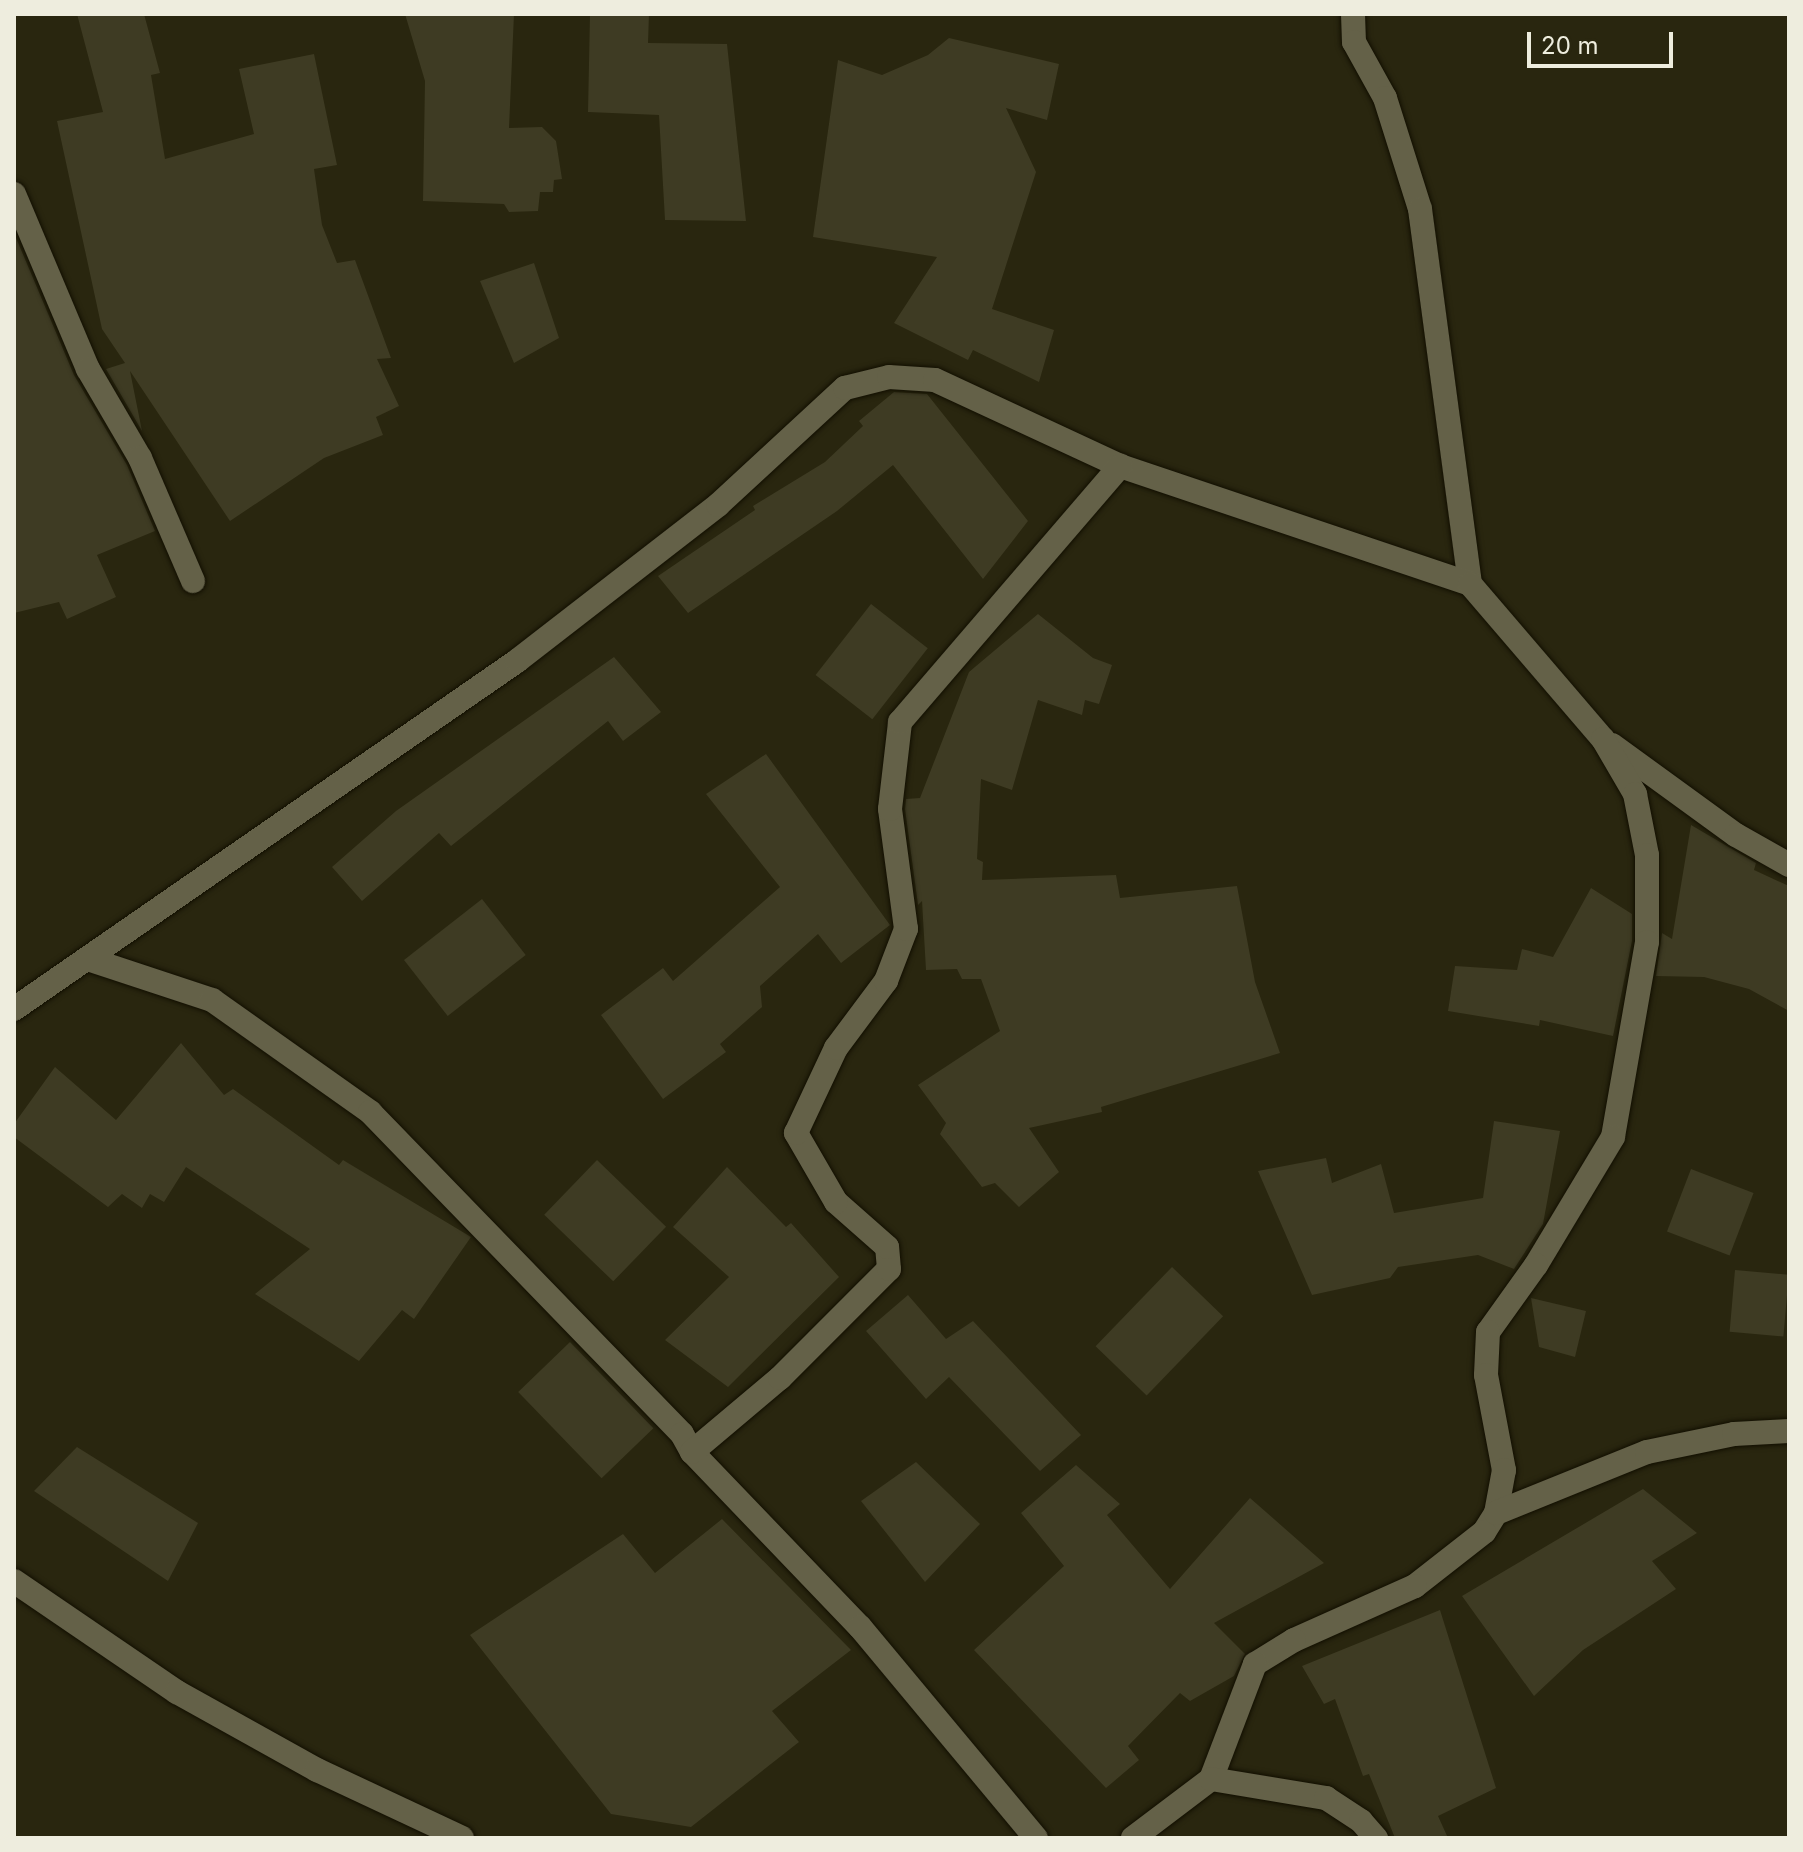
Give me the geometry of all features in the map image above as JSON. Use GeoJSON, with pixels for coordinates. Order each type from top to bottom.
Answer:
{"type":"FeatureCollection","features":[{"type":"Feature","properties":{"kind":"street"},"geometry":{"type":"LineString","coordinates":[[1353,14],[1354,42],[1385,98],[1420,209],[1470,584]]}},
{"type":"Feature","properties":{"kind":"street"},"geometry":{"type":"LineString","coordinates":[[14,194],[88,369],[140,458],[193,581]]}},
{"type":"Feature","properties":{"kind":"street"},"geometry":{"type":"LineString","coordinates":[[14,1009],[517,661],[718,505],[845,388],[889,377],[935,380],[1120,466],[1470,584],[1603,739],[1635,794],[1647,855],[1647,942],[1613,1137],[1536,1265],[1488,1332],[1486,1375],[1504,1470],[1496,1513],[1465,1551],[1415,1586],[1294,1640],[1255,1664],[1211,1779],[1133,1838]]}},
{"type":"Feature","properties":{"kind":"street"},"geometry":{"type":"LineString","coordinates":[[692,1452],[780,1378],[889,1269],[887,1247],[836,1202],[796,1133],[836,1048],[886,981],[906,929],[890,809],[900,722],[1120,466]]}},
{"type":"Feature","properties":{"kind":"street"},"geometry":{"type":"LineString","coordinates":[[1603,739],[1736,835],[1789,865]]}},
{"type":"Feature","properties":{"kind":"street"},"geometry":{"type":"LineString","coordinates":[[88,959],[212,1000],[370,1112],[682,1434],[692,1452],[860,1627],[1036,1838]]}},
{"type":"Feature","properties":{"kind":"street"},"geometry":{"type":"LineString","coordinates":[[1496,1513],[1647,1452],[1734,1434],[1789,1431]]}},
{"type":"Feature","properties":{"kind":"street"},"geometry":{"type":"LineString","coordinates":[[14,1581],[177,1692],[317,1770],[462,1838]]}},
{"type":"Feature","properties":{"kind":"street"},"geometry":{"type":"LineString","coordinates":[[1211,1779],[1326,1798],[1361,1821],[1376,1838]]}},
{"type":"Feature","properties":{"kind":"building"},"geometry":{"type":"Polygon","coordinates":[[[77,14],[144,14],[160,73],[151,75],[165,159],[254,134],[239,69],[314,54],[337,165],[314,169],[322,225],[337,263],[355,260],[391,358],[377,359],[399,406],[376,417],[383,435],[324,458],[230,521],[130,371],[142,431],[106,369],[125,363],[102,329],[57,121],[103,112],[77,14]]]}},
{"type":"Feature","properties":{"kind":"building"},"geometry":{"type":"Polygon","coordinates":[[[405,14],[514,14],[509,128],[542,127],[556,141],[562,179],[554,180],[553,192],[540,192],[538,211],[509,212],[504,204],[423,201],[425,81],[405,14]]]}},
{"type":"Feature","properties":{"kind":"building"},"geometry":{"type":"Polygon","coordinates":[[[590,14],[649,14],[648,43],[727,44],[746,221],[665,220],[659,115],[588,112],[590,14]]]}},
{"type":"Feature","properties":{"kind":"building"},"geometry":{"type":"Polygon","coordinates":[[[949,38],[1059,64],[1047,120],[1006,108],[1036,172],[992,309],[1054,330],[1039,382],[973,350],[968,360],[894,323],[937,257],[813,237],[838,60],[882,75],[928,55],[949,38]]]}},
{"type":"Feature","properties":{"kind":"building"},"geometry":{"type":"Polygon","coordinates":[[[14,233],[74,375],[127,465],[155,531],[97,555],[116,597],[67,619],[59,602],[14,613],[14,233]]]}},
{"type":"Feature","properties":{"kind":"building"},"geometry":{"type":"Polygon","coordinates":[[[534,263],[559,338],[514,363],[480,281],[534,263]]]}},
{"type":"Feature","properties":{"kind":"building"},"geometry":{"type":"Polygon","coordinates":[[[894,392],[927,394],[1028,521],[983,579],[893,465],[837,511],[688,613],[658,576],[755,510],[753,506],[825,462],[863,426],[859,421],[894,392]]]}},
{"type":"Feature","properties":{"kind":"building"},"geometry":{"type":"Polygon","coordinates":[[[871,604],[928,648],[872,719],[816,675],[871,604]]]}},
{"type":"Feature","properties":{"kind":"building"},"geometry":{"type":"Polygon","coordinates":[[[1038,614],[1093,658],[1112,665],[1099,704],[1085,700],[1082,715],[1038,700],[1012,790],[981,779],[977,859],[983,862],[982,880],[1116,875],[1120,898],[1237,886],[1255,982],[1280,1053],[1101,1107],[1102,1112],[1029,1128],[1059,1172],[1019,1207],[995,1183],[982,1187],[940,1134],[946,1123],[918,1085],[1000,1031],[981,979],[962,979],[957,969],[926,970],[922,901],[918,905],[905,809],[906,799],[920,798],[969,672],[1038,614]]]}},
{"type":"Feature","properties":{"kind":"building"},"geometry":{"type":"Polygon","coordinates":[[[614,657],[661,712],[623,741],[608,721],[451,846],[439,833],[362,901],[332,867],[396,811],[614,657]]]}},
{"type":"Feature","properties":{"kind":"building"},"geometry":{"type":"Polygon","coordinates":[[[766,754],[890,925],[841,963],[818,934],[760,986],[762,1007],[720,1044],[726,1052],[663,1099],[601,1015],[663,968],[673,981],[780,887],[706,794],[766,754]]]}},
{"type":"Feature","properties":{"kind":"building"},"geometry":{"type":"Polygon","coordinates":[[[1691,825],[1756,863],[1754,870],[1789,886],[1789,1011],[1749,989],[1704,977],[1656,976],[1662,933],[1672,939],[1691,825]]]}},
{"type":"Feature","properties":{"kind":"building"},"geometry":{"type":"Polygon","coordinates":[[[1591,888],[1632,914],[1632,941],[1613,1036],[1540,1020],[1539,1026],[1448,1011],[1455,966],[1517,970],[1522,949],[1553,957],[1591,888]]]}},
{"type":"Feature","properties":{"kind":"building"},"geometry":{"type":"Polygon","coordinates":[[[482,899],[526,955],[448,1016],[404,960],[482,899]]]}},
{"type":"Feature","properties":{"kind":"building"},"geometry":{"type":"Polygon","coordinates":[[[181,1043],[224,1095],[233,1089],[339,1165],[343,1160],[471,1237],[414,1319],[402,1310],[359,1361],[255,1294],[310,1249],[186,1167],[164,1202],[150,1194],[142,1208],[122,1194],[108,1207],[14,1137],[14,1124],[55,1067],[116,1120],[181,1043]]]}},
{"type":"Feature","properties":{"kind":"building"},"geometry":{"type":"Polygon","coordinates":[[[1494,1121],[1560,1131],[1543,1224],[1514,1269],[1478,1255],[1398,1267],[1390,1278],[1312,1295],[1258,1171],[1326,1158],[1332,1183],[1381,1164],[1394,1213],[1483,1198],[1494,1121]]]}},
{"type":"Feature","properties":{"kind":"building"},"geometry":{"type":"Polygon","coordinates":[[[597,1160],[666,1227],[613,1281],[544,1215],[597,1160]]]}},
{"type":"Feature","properties":{"kind":"building"},"geometry":{"type":"Polygon","coordinates":[[[727,1167],[786,1227],[791,1223],[839,1277],[728,1387],[665,1340],[729,1277],[673,1227],[727,1167]]]}},
{"type":"Feature","properties":{"kind":"building"},"geometry":{"type":"Polygon","coordinates":[[[1691,1169],[1754,1193],[1730,1256],[1667,1232],[1691,1169]]]}},
{"type":"Feature","properties":{"kind":"building"},"geometry":{"type":"Polygon","coordinates":[[[1172,1267],[1223,1316],[1147,1395],[1096,1346],[1172,1267]]]}},
{"type":"Feature","properties":{"kind":"building"},"geometry":{"type":"Polygon","coordinates":[[[1735,1270],[1789,1275],[1783,1336],[1730,1332],[1735,1270]]]}},
{"type":"Feature","properties":{"kind":"building"},"geometry":{"type":"Polygon","coordinates":[[[908,1295],[946,1339],[973,1321],[1081,1435],[1040,1471],[949,1377],[926,1399],[866,1331],[908,1295]]]}},
{"type":"Feature","properties":{"kind":"building"},"geometry":{"type":"Polygon","coordinates":[[[1531,1298],[1586,1311],[1575,1357],[1539,1347],[1531,1298]]]}},
{"type":"Feature","properties":{"kind":"building"},"geometry":{"type":"Polygon","coordinates":[[[570,1342],[653,1428],[602,1478],[518,1392],[570,1342]]]}},
{"type":"Feature","properties":{"kind":"building"},"geometry":{"type":"Polygon","coordinates":[[[77,1447],[198,1523],[168,1581],[34,1491],[77,1447]]]}},
{"type":"Feature","properties":{"kind":"building"},"geometry":{"type":"Polygon","coordinates":[[[916,1462],[980,1524],[925,1582],[861,1501],[916,1462]]]}},
{"type":"Feature","properties":{"kind":"building"},"geometry":{"type":"Polygon","coordinates":[[[1076,1465],[1120,1504],[1107,1515],[1170,1589],[1250,1498],[1324,1563],[1214,1623],[1245,1654],[1234,1676],[1190,1701],[1180,1693],[1128,1746],[1139,1760],[1106,1788],[974,1650],[1064,1566],[1021,1513],[1076,1465]]]}},
{"type":"Feature","properties":{"kind":"building"},"geometry":{"type":"Polygon","coordinates":[[[1643,1489],[1697,1533],[1652,1561],[1676,1589],[1583,1650],[1534,1696],[1462,1596],[1643,1489]]]}},
{"type":"Feature","properties":{"kind":"building"},"geometry":{"type":"Polygon","coordinates":[[[722,1519],[851,1650],[772,1711],[799,1742],[691,1827],[611,1814],[470,1635],[623,1534],[655,1573],[722,1519]]]}},
{"type":"Feature","properties":{"kind":"building"},"geometry":{"type":"Polygon","coordinates":[[[1440,1610],[1496,1788],[1438,1816],[1448,1838],[1395,1838],[1369,1774],[1363,1776],[1335,1699],[1324,1704],[1302,1666],[1440,1610]]]}}]}
